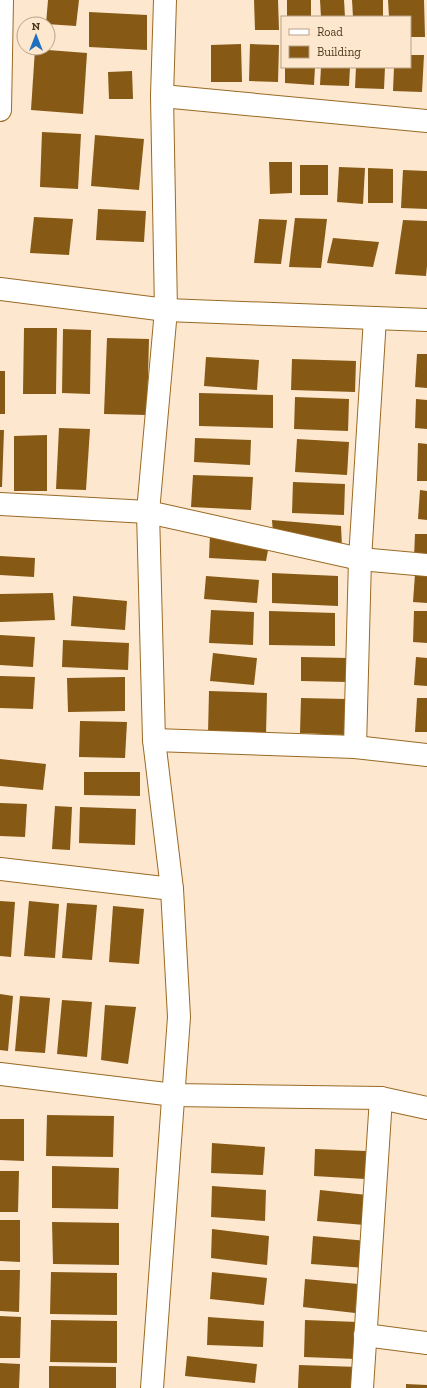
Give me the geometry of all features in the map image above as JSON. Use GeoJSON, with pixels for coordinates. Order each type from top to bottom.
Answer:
{"type":"FeatureCollection","features":[{"type":"Feature","properties":{"kind":"street"},"geometry":{"type":"LineString","coordinates":[[0,110],[2,0]]}},
{"type":"Feature","properties":{"kind":"street"},"geometry":{"type":"LineString","coordinates":[[152,1388],[174,1095],[178,1017],[172,889],[154,740],[148,512],[166,310],[162,96],[165,0]]}},
{"type":"Feature","properties":{"kind":"street"},"geometry":{"type":"LineString","coordinates":[[162,96],[427,121]]}},
{"type":"Feature","properties":{"kind":"street"},"geometry":{"type":"LineString","coordinates":[[0,289],[166,310],[427,320]]}},
{"type":"Feature","properties":{"kind":"street"},"geometry":{"type":"LineString","coordinates":[[355,747],[360,559],[375,318]]}},
{"type":"Feature","properties":{"kind":"street"},"geometry":{"type":"LineString","coordinates":[[0,504],[148,512],[360,559],[427,565]]}},
{"type":"Feature","properties":{"kind":"street"},"geometry":{"type":"LineString","coordinates":[[154,740],[355,747],[427,755]]}},
{"type":"Feature","properties":{"kind":"street"},"geometry":{"type":"LineString","coordinates":[[0,869],[172,889]]}},
{"type":"Feature","properties":{"kind":"street"},"geometry":{"type":"LineString","coordinates":[[0,1074],[174,1095],[381,1098],[427,1108]]}},
{"type":"Feature","properties":{"kind":"street"},"geometry":{"type":"LineString","coordinates":[[362,1388],[364,1335],[381,1098]]}},
{"type":"Feature","properties":{"kind":"street"},"geometry":{"type":"LineString","coordinates":[[364,1335],[427,1344]]}},
{"type":"Feature","properties":{"kind":"building"},"geometry":{"type":"Polygon","coordinates":[[[48,0],[79,0],[76,26],[56,25],[56,16],[47,16],[48,0]]]}},
{"type":"Feature","properties":{"kind":"building"},"geometry":{"type":"Polygon","coordinates":[[[254,0],[278,0],[279,30],[255,30],[254,0]]]}},
{"type":"Feature","properties":{"kind":"building"},"geometry":{"type":"Polygon","coordinates":[[[287,0],[311,0],[311,16],[287,16],[287,0]]]}},
{"type":"Feature","properties":{"kind":"building"},"geometry":{"type":"Polygon","coordinates":[[[320,0],[344,0],[345,16],[321,16],[320,0]]]}},
{"type":"Feature","properties":{"kind":"building"},"geometry":{"type":"Polygon","coordinates":[[[352,0],[383,0],[383,16],[353,16],[352,0]]]}},
{"type":"Feature","properties":{"kind":"building"},"geometry":{"type":"Polygon","coordinates":[[[388,0],[424,0],[425,37],[411,37],[411,16],[389,16],[388,0]]]}},
{"type":"Feature","properties":{"kind":"building"},"geometry":{"type":"Polygon","coordinates":[[[89,12],[147,15],[147,50],[89,47],[89,12]]]}},
{"type":"Feature","properties":{"kind":"building"},"geometry":{"type":"Polygon","coordinates":[[[241,44],[242,82],[211,82],[211,45],[241,44]]]}},
{"type":"Feature","properties":{"kind":"building"},"geometry":{"type":"Polygon","coordinates":[[[250,44],[279,45],[278,82],[249,81],[250,44]]]}},
{"type":"Feature","properties":{"kind":"building"},"geometry":{"type":"Polygon","coordinates":[[[56,51],[87,53],[83,114],[31,110],[35,56],[56,56],[56,51]]]}},
{"type":"Feature","properties":{"kind":"building"},"geometry":{"type":"Polygon","coordinates":[[[411,55],[424,55],[422,92],[393,91],[394,68],[411,68],[411,55]]]}},
{"type":"Feature","properties":{"kind":"building"},"geometry":{"type":"Polygon","coordinates":[[[285,68],[315,68],[314,85],[285,83],[285,68]]]}},
{"type":"Feature","properties":{"kind":"building"},"geometry":{"type":"Polygon","coordinates":[[[321,68],[350,68],[349,86],[320,85],[321,68]]]}},
{"type":"Feature","properties":{"kind":"building"},"geometry":{"type":"Polygon","coordinates":[[[356,68],[385,68],[384,89],[355,88],[356,68]]]}},
{"type":"Feature","properties":{"kind":"building"},"geometry":{"type":"Polygon","coordinates":[[[132,71],[133,99],[109,99],[108,72],[132,71]]]}},
{"type":"Feature","properties":{"kind":"building"},"geometry":{"type":"Polygon","coordinates":[[[42,132],[81,134],[78,189],[40,187],[42,132]]]}},
{"type":"Feature","properties":{"kind":"building"},"geometry":{"type":"Polygon","coordinates":[[[95,135],[144,139],[139,190],[91,186],[95,135]]]}},
{"type":"Feature","properties":{"kind":"building"},"geometry":{"type":"Polygon","coordinates":[[[269,162],[292,162],[292,193],[270,194],[269,162]]]}},
{"type":"Feature","properties":{"kind":"building"},"geometry":{"type":"Polygon","coordinates":[[[300,165],[328,165],[328,195],[300,195],[300,165]]]}},
{"type":"Feature","properties":{"kind":"building"},"geometry":{"type":"Polygon","coordinates":[[[339,167],[365,168],[363,204],[337,202],[339,167]]]}},
{"type":"Feature","properties":{"kind":"building"},"geometry":{"type":"Polygon","coordinates":[[[368,168],[393,169],[393,203],[368,203],[368,168]]]}},
{"type":"Feature","properties":{"kind":"building"},"geometry":{"type":"Polygon","coordinates":[[[403,170],[427,171],[427,209],[401,208],[403,170]]]}},
{"type":"Feature","properties":{"kind":"building"},"geometry":{"type":"Polygon","coordinates":[[[98,209],[146,211],[144,242],[96,240],[98,209]]]}},
{"type":"Feature","properties":{"kind":"building"},"geometry":{"type":"Polygon","coordinates":[[[34,217],[73,219],[69,255],[30,253],[34,217]]]}},
{"type":"Feature","properties":{"kind":"building"},"geometry":{"type":"Polygon","coordinates":[[[295,218],[327,219],[321,268],[289,267],[295,218]]]}},
{"type":"Feature","properties":{"kind":"building"},"geometry":{"type":"Polygon","coordinates":[[[259,219],[287,220],[281,264],[254,263],[259,219]]]}},
{"type":"Feature","properties":{"kind":"building"},"geometry":{"type":"Polygon","coordinates":[[[403,220],[427,221],[426,276],[395,274],[403,220]]]}},
{"type":"Feature","properties":{"kind":"building"},"geometry":{"type":"Polygon","coordinates":[[[333,238],[379,242],[373,267],[327,263],[333,238]]]}},
{"type":"Feature","properties":{"kind":"building"},"geometry":{"type":"Polygon","coordinates":[[[24,328],[57,328],[56,394],[23,394],[24,328]]]}},
{"type":"Feature","properties":{"kind":"building"},"geometry":{"type":"Polygon","coordinates":[[[63,329],[91,330],[90,394],[62,393],[63,329]]]}},
{"type":"Feature","properties":{"kind":"building"},"geometry":{"type":"Polygon","coordinates":[[[107,338],[149,339],[147,415],[104,414],[107,338]]]}},
{"type":"Feature","properties":{"kind":"building"},"geometry":{"type":"Polygon","coordinates":[[[417,354],[427,354],[427,388],[415,387],[417,354]]]}},
{"type":"Feature","properties":{"kind":"building"},"geometry":{"type":"Polygon","coordinates":[[[206,357],[259,360],[257,390],[204,386],[206,357]]]}},
{"type":"Feature","properties":{"kind":"building"},"geometry":{"type":"Polygon","coordinates":[[[292,359],[356,361],[355,392],[291,390],[292,359]]]}},
{"type":"Feature","properties":{"kind":"building"},"geometry":{"type":"Polygon","coordinates":[[[0,371],[5,371],[5,414],[0,414],[0,371]]]}},
{"type":"Feature","properties":{"kind":"building"},"geometry":{"type":"Polygon","coordinates":[[[199,393],[273,395],[273,428],[199,426],[199,393]]]}},
{"type":"Feature","properties":{"kind":"building"},"geometry":{"type":"Polygon","coordinates":[[[295,397],[349,399],[348,431],[294,429],[295,397]]]}},
{"type":"Feature","properties":{"kind":"building"},"geometry":{"type":"Polygon","coordinates":[[[416,399],[427,400],[427,429],[415,428],[416,399]]]}},
{"type":"Feature","properties":{"kind":"building"},"geometry":{"type":"Polygon","coordinates":[[[59,428],[90,429],[86,490],[56,489],[59,428]]]}},
{"type":"Feature","properties":{"kind":"building"},"geometry":{"type":"Polygon","coordinates":[[[0,430],[4,430],[2,487],[0,487],[0,430]]]}},
{"type":"Feature","properties":{"kind":"building"},"geometry":{"type":"Polygon","coordinates":[[[47,435],[47,491],[14,491],[14,436],[47,435]]]}},
{"type":"Feature","properties":{"kind":"building"},"geometry":{"type":"Polygon","coordinates":[[[195,438],[251,440],[250,465],[194,462],[195,438]]]}},
{"type":"Feature","properties":{"kind":"building"},"geometry":{"type":"Polygon","coordinates":[[[297,439],[349,442],[347,475],[295,472],[297,439]]]}},
{"type":"Feature","properties":{"kind":"building"},"geometry":{"type":"Polygon","coordinates":[[[418,443],[427,444],[427,481],[417,481],[418,443]]]}},
{"type":"Feature","properties":{"kind":"building"},"geometry":{"type":"Polygon","coordinates":[[[193,475],[253,477],[251,510],[191,507],[193,475]]]}},
{"type":"Feature","properties":{"kind":"building"},"geometry":{"type":"Polygon","coordinates":[[[293,482],[345,484],[344,515],[292,513],[293,482]]]}},
{"type":"Feature","properties":{"kind":"building"},"geometry":{"type":"Polygon","coordinates":[[[420,490],[427,491],[427,520],[418,519],[420,490]]]}},
{"type":"Feature","properties":{"kind":"building"},"geometry":{"type":"Polygon","coordinates":[[[272,520],[341,526],[342,547],[273,533],[272,520]]]}},
{"type":"Feature","properties":{"kind":"building"},"geometry":{"type":"Polygon","coordinates":[[[210,534],[269,545],[266,561],[209,558],[210,534]]]}},
{"type":"Feature","properties":{"kind":"building"},"geometry":{"type":"Polygon","coordinates":[[[415,534],[427,534],[427,559],[414,558],[415,534]]]}},
{"type":"Feature","properties":{"kind":"building"},"geometry":{"type":"Polygon","coordinates":[[[0,556],[35,558],[34,577],[0,575],[0,556]]]}},
{"type":"Feature","properties":{"kind":"building"},"geometry":{"type":"Polygon","coordinates":[[[272,573],[338,576],[338,606],[272,603],[272,573]]]}},
{"type":"Feature","properties":{"kind":"building"},"geometry":{"type":"Polygon","coordinates":[[[415,574],[427,575],[427,603],[413,602],[415,574]]]}},
{"type":"Feature","properties":{"kind":"building"},"geometry":{"type":"Polygon","coordinates":[[[206,576],[259,580],[257,603],[204,599],[206,576]]]}},
{"type":"Feature","properties":{"kind":"building"},"geometry":{"type":"Polygon","coordinates":[[[53,593],[55,620],[0,622],[0,594],[53,593]]]}},
{"type":"Feature","properties":{"kind":"building"},"geometry":{"type":"Polygon","coordinates":[[[73,596],[127,601],[125,630],[71,626],[73,596]]]}},
{"type":"Feature","properties":{"kind":"building"},"geometry":{"type":"Polygon","coordinates":[[[211,610],[254,612],[253,645],[209,643],[211,610]]]}},
{"type":"Feature","properties":{"kind":"building"},"geometry":{"type":"Polygon","coordinates":[[[269,611],[335,613],[335,646],[269,645],[269,611]]]}},
{"type":"Feature","properties":{"kind":"building"},"geometry":{"type":"Polygon","coordinates":[[[414,611],[427,611],[427,643],[413,642],[414,611]]]}},
{"type":"Feature","properties":{"kind":"building"},"geometry":{"type":"Polygon","coordinates":[[[0,635],[35,637],[33,667],[0,665],[0,635]]]}},
{"type":"Feature","properties":{"kind":"building"},"geometry":{"type":"Polygon","coordinates":[[[63,640],[129,643],[128,670],[62,667],[63,640]]]}},
{"type":"Feature","properties":{"kind":"building"},"geometry":{"type":"Polygon","coordinates":[[[213,653],[257,658],[254,685],[210,681],[213,653]]]}},
{"type":"Feature","properties":{"kind":"building"},"geometry":{"type":"Polygon","coordinates":[[[301,657],[348,658],[348,682],[301,681],[301,657]]]}},
{"type":"Feature","properties":{"kind":"building"},"geometry":{"type":"Polygon","coordinates":[[[416,657],[427,658],[427,686],[414,685],[416,657]]]}},
{"type":"Feature","properties":{"kind":"building"},"geometry":{"type":"Polygon","coordinates":[[[0,676],[35,677],[33,709],[0,708],[0,676]]]}},
{"type":"Feature","properties":{"kind":"building"},"geometry":{"type":"Polygon","coordinates":[[[125,677],[125,711],[68,712],[67,678],[125,677]]]}},
{"type":"Feature","properties":{"kind":"building"},"geometry":{"type":"Polygon","coordinates":[[[209,691],[267,693],[266,735],[208,734],[209,691]]]}},
{"type":"Feature","properties":{"kind":"building"},"geometry":{"type":"Polygon","coordinates":[[[301,698],[346,699],[345,735],[300,733],[301,698]]]}},
{"type":"Feature","properties":{"kind":"building"},"geometry":{"type":"Polygon","coordinates":[[[417,698],[427,698],[427,732],[415,732],[417,698]]]}},
{"type":"Feature","properties":{"kind":"building"},"geometry":{"type":"Polygon","coordinates":[[[80,721],[127,722],[125,758],[79,757],[80,721]]]}},
{"type":"Feature","properties":{"kind":"building"},"geometry":{"type":"Polygon","coordinates":[[[0,759],[46,764],[43,790],[0,786],[0,759]]]}},
{"type":"Feature","properties":{"kind":"building"},"geometry":{"type":"Polygon","coordinates":[[[84,772],[140,772],[140,796],[84,795],[84,772]]]}},
{"type":"Feature","properties":{"kind":"building"},"geometry":{"type":"Polygon","coordinates":[[[0,803],[27,804],[25,837],[0,836],[0,803]]]}},
{"type":"Feature","properties":{"kind":"building"},"geometry":{"type":"Polygon","coordinates":[[[55,806],[72,807],[70,850],[52,849],[55,806]]]}},
{"type":"Feature","properties":{"kind":"building"},"geometry":{"type":"Polygon","coordinates":[[[80,807],[136,809],[135,845],[79,843],[80,807]]]}},
{"type":"Feature","properties":{"kind":"building"},"geometry":{"type":"Polygon","coordinates":[[[0,901],[15,902],[11,957],[0,956],[0,901]]]}},
{"type":"Feature","properties":{"kind":"building"},"geometry":{"type":"Polygon","coordinates":[[[29,901],[59,904],[55,958],[24,956],[29,901]]]}},
{"type":"Feature","properties":{"kind":"building"},"geometry":{"type":"Polygon","coordinates":[[[67,903],[97,905],[92,960],[62,958],[67,903]]]}},
{"type":"Feature","properties":{"kind":"building"},"geometry":{"type":"Polygon","coordinates":[[[113,906],[144,909],[139,964],[109,962],[113,906]]]}},
{"type":"Feature","properties":{"kind":"building"},"geometry":{"type":"Polygon","coordinates":[[[0,994],[13,996],[8,1051],[0,1050],[0,994]]]}},
{"type":"Feature","properties":{"kind":"building"},"geometry":{"type":"Polygon","coordinates":[[[20,996],[50,998],[45,1053],[15,1051],[20,996]]]}},
{"type":"Feature","properties":{"kind":"building"},"geometry":{"type":"Polygon","coordinates":[[[62,1000],[92,1002],[87,1057],[57,1054],[62,1000]]]}},
{"type":"Feature","properties":{"kind":"building"},"geometry":{"type":"Polygon","coordinates":[[[105,1005],[136,1007],[128,1064],[101,1060],[105,1005]]]}},
{"type":"Feature","properties":{"kind":"building"},"geometry":{"type":"Polygon","coordinates":[[[47,1115],[114,1116],[113,1157],[46,1156],[47,1115]]]}},
{"type":"Feature","properties":{"kind":"building"},"geometry":{"type":"Polygon","coordinates":[[[0,1119],[24,1119],[24,1161],[0,1160],[0,1119]]]}},
{"type":"Feature","properties":{"kind":"building"},"geometry":{"type":"Polygon","coordinates":[[[212,1143],[265,1147],[263,1175],[211,1173],[212,1143]]]}},
{"type":"Feature","properties":{"kind":"building"},"geometry":{"type":"Polygon","coordinates":[[[315,1149],[366,1151],[365,1179],[314,1176],[315,1149]]]}},
{"type":"Feature","properties":{"kind":"building"},"geometry":{"type":"Polygon","coordinates":[[[52,1166],[119,1168],[118,1209],[52,1208],[52,1166]]]}},
{"type":"Feature","properties":{"kind":"building"},"geometry":{"type":"Polygon","coordinates":[[[0,1171],[19,1171],[18,1212],[0,1212],[0,1171]]]}},
{"type":"Feature","properties":{"kind":"building"},"geometry":{"type":"Polygon","coordinates":[[[212,1186],[266,1190],[265,1221],[211,1217],[212,1186]]]}},
{"type":"Feature","properties":{"kind":"building"},"geometry":{"type":"Polygon","coordinates":[[[320,1190],[367,1195],[365,1225],[317,1221],[320,1190]]]}},
{"type":"Feature","properties":{"kind":"building"},"geometry":{"type":"Polygon","coordinates":[[[0,1220],[20,1220],[20,1262],[0,1261],[0,1220]]]}},
{"type":"Feature","properties":{"kind":"building"},"geometry":{"type":"Polygon","coordinates":[[[52,1222],[119,1223],[119,1265],[53,1264],[52,1222]]]}},
{"type":"Feature","properties":{"kind":"building"},"geometry":{"type":"Polygon","coordinates":[[[212,1229],[269,1236],[267,1265],[211,1258],[212,1229]]]}},
{"type":"Feature","properties":{"kind":"building"},"geometry":{"type":"Polygon","coordinates":[[[313,1236],[367,1241],[366,1268],[311,1264],[313,1236]]]}},
{"type":"Feature","properties":{"kind":"building"},"geometry":{"type":"Polygon","coordinates":[[[0,1270],[20,1270],[19,1312],[0,1311],[0,1270]]]}},
{"type":"Feature","properties":{"kind":"building"},"geometry":{"type":"Polygon","coordinates":[[[51,1272],[117,1273],[117,1315],[50,1314],[51,1272]]]}},
{"type":"Feature","properties":{"kind":"building"},"geometry":{"type":"Polygon","coordinates":[[[212,1272],[267,1278],[264,1305],[210,1299],[212,1272]]]}},
{"type":"Feature","properties":{"kind":"building"},"geometry":{"type":"Polygon","coordinates":[[[305,1279],[358,1284],[355,1313],[303,1307],[305,1279]]]}},
{"type":"Feature","properties":{"kind":"building"},"geometry":{"type":"Polygon","coordinates":[[[0,1316],[21,1317],[20,1358],[0,1358],[0,1316]]]}},
{"type":"Feature","properties":{"kind":"building"},"geometry":{"type":"Polygon","coordinates":[[[208,1317],[264,1321],[263,1347],[207,1345],[208,1317]]]}},
{"type":"Feature","properties":{"kind":"building"},"geometry":{"type":"Polygon","coordinates":[[[51,1320],[117,1321],[117,1363],[50,1362],[51,1320]]]}},
{"type":"Feature","properties":{"kind":"building"},"geometry":{"type":"Polygon","coordinates":[[[305,1320],[358,1322],[356,1359],[304,1357],[305,1320]]]}},
{"type":"Feature","properties":{"kind":"building"},"geometry":{"type":"Polygon","coordinates":[[[187,1356],[257,1364],[255,1383],[185,1376],[187,1356]]]}},
{"type":"Feature","properties":{"kind":"building"},"geometry":{"type":"Polygon","coordinates":[[[0,1363],[20,1364],[19,1388],[0,1388],[0,1363]]]}},
{"type":"Feature","properties":{"kind":"building"},"geometry":{"type":"Polygon","coordinates":[[[299,1365],[358,1367],[357,1388],[298,1388],[299,1365]]]}},
{"type":"Feature","properties":{"kind":"building"},"geometry":{"type":"Polygon","coordinates":[[[49,1366],[116,1367],[116,1388],[49,1388],[49,1366]]]}},
{"type":"Feature","properties":{"kind":"building"},"geometry":{"type":"Polygon","coordinates":[[[406,1384],[427,1385],[427,1388],[406,1388],[406,1384]]]}}]}
